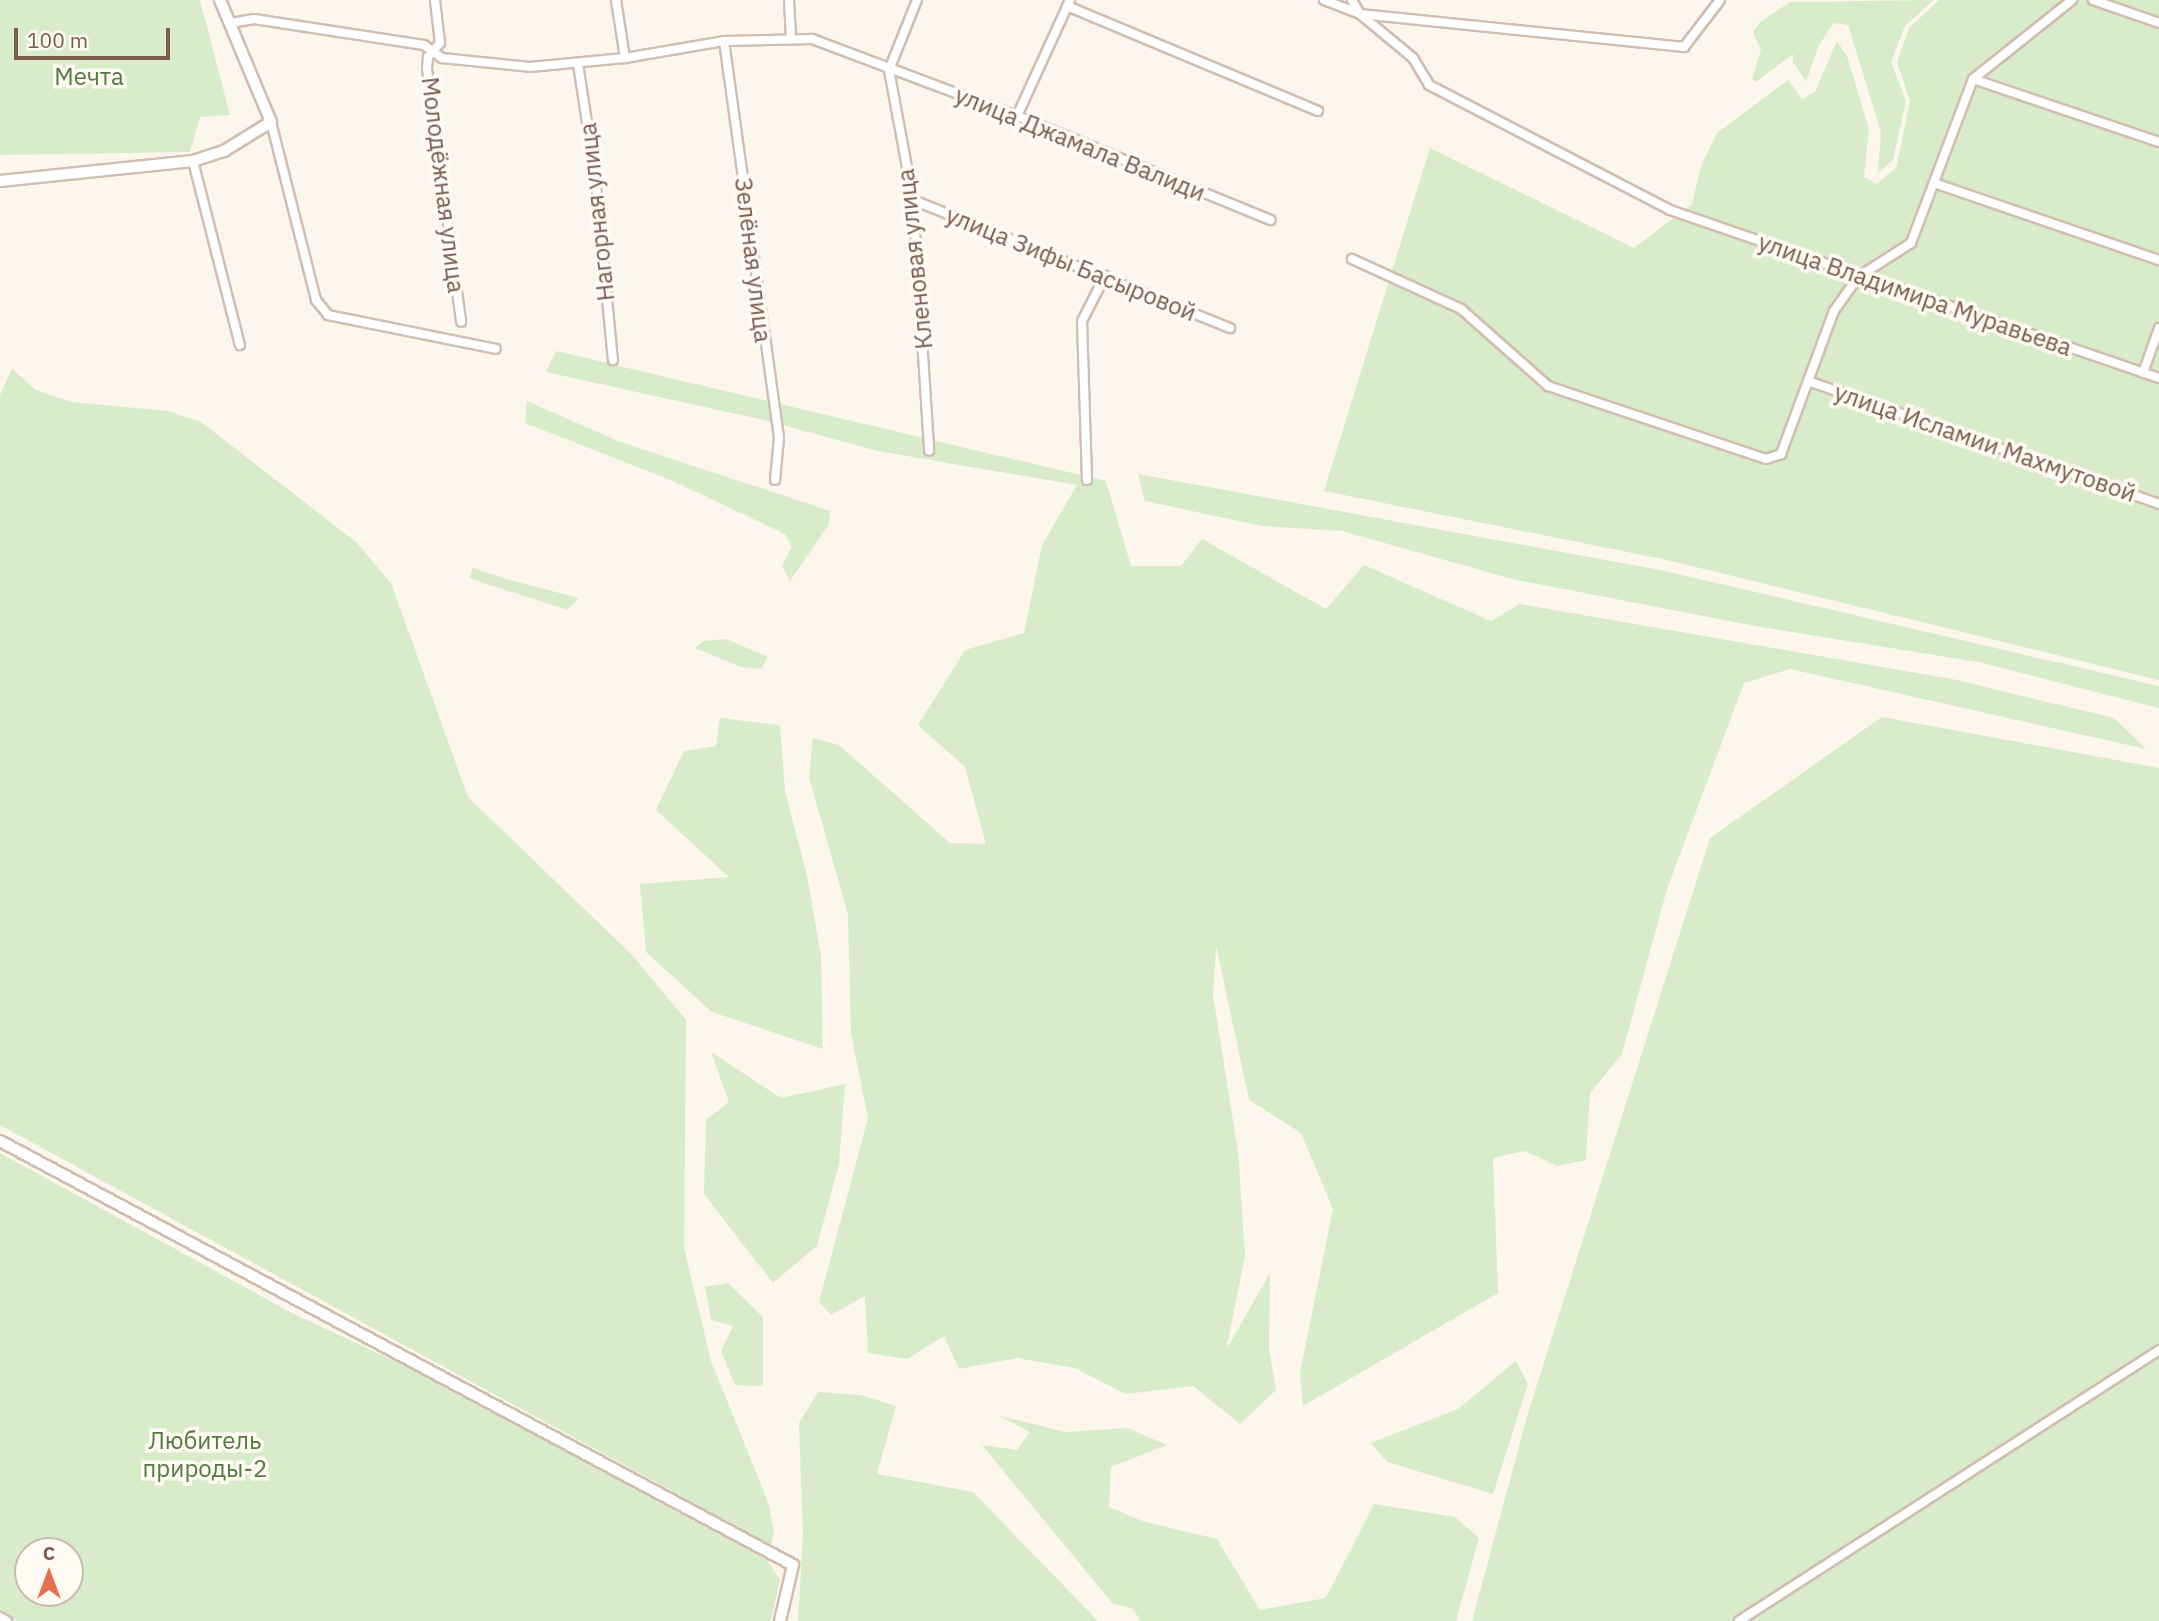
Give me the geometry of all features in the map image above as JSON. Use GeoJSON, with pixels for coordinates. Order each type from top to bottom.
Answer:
{"type":"FeatureCollection","features":[{"type":"Feature","properties":{"kind":"street"},"geometry":{"type":"LineString","coordinates":[[220,0],[232,23],[271,122],[316,300],[328,315],[496,349]]}},
{"type":"Feature","properties":{"kind":"street","name":"Молодёжная улица"},"geometry":{"type":"LineString","coordinates":[[435,0],[440,43],[433,51],[427,69],[461,322]]}},
{"type":"Feature","properties":{"kind":"street"},"geometry":{"type":"LineString","coordinates":[[616,0],[625,58]]}},
{"type":"Feature","properties":{"kind":"street"},"geometry":{"type":"LineString","coordinates":[[789,0],[791,36]]}},
{"type":"Feature","properties":{"kind":"street"},"geometry":{"type":"LineString","coordinates":[[889,70],[917,0]]}},
{"type":"Feature","properties":{"kind":"street"},"geometry":{"type":"LineString","coordinates":[[1324,0],[1360,14],[1684,47],[1720,0]]}},
{"type":"Feature","properties":{"kind":"street"},"geometry":{"type":"LineString","coordinates":[[1352,0],[1360,14]]}},
{"type":"Feature","properties":{"kind":"street"},"geometry":{"type":"LineString","coordinates":[[1352,259],[1461,309],[1548,386],[1766,459],[1781,454],[1811,382],[1834,311],[1858,277],[1911,243],[1973,79],[2072,0]]}},
{"type":"Feature","properties":{"kind":"street"},"geometry":{"type":"LineString","coordinates":[[2093,0],[2159,23]]}},
{"type":"Feature","properties":{"kind":"street"},"geometry":{"type":"LineString","coordinates":[[1017,116],[1069,3],[1318,111]]}},
{"type":"Feature","properties":{"kind":"street","name":"улица Владимира Муравьева"},"geometry":{"type":"LineString","coordinates":[[1360,14],[1413,58],[1429,85],[1670,210],[1858,277],[2159,378]]}},
{"type":"Feature","properties":{"kind":"street","name":"улица Джамала Валиди"},"geometry":{"type":"LineString","coordinates":[[232,23],[254,19],[424,45],[442,58],[530,67],[625,58],[724,41],[791,36],[812,39],[1017,116],[1270,220]]}},
{"type":"Feature","properties":{"kind":"street","name":"Зелёная улица"},"geometry":{"type":"LineString","coordinates":[[724,41],[779,438],[775,480]]}},
{"type":"Feature","properties":{"kind":"street","name":"Нагорная улица"},"geometry":{"type":"LineString","coordinates":[[578,64],[595,174],[613,360]]}},
{"type":"Feature","properties":{"kind":"street","name":"Кленовая улица"},"geometry":{"type":"LineString","coordinates":[[889,70],[913,200],[929,450]]}},
{"type":"Feature","properties":{"kind":"street"},"geometry":{"type":"LineString","coordinates":[[1973,79],[2159,142]]}},
{"type":"Feature","properties":{"kind":"street"},"geometry":{"type":"LineString","coordinates":[[0,181],[193,161],[224,151],[271,122]]}},
{"type":"Feature","properties":{"kind":"street"},"geometry":{"type":"LineString","coordinates":[[193,161],[240,345]]}},
{"type":"Feature","properties":{"kind":"street"},"geometry":{"type":"LineString","coordinates":[[1934,183],[2159,260]]}},
{"type":"Feature","properties":{"kind":"street","name":"улица Зифы Басыровой"},"geometry":{"type":"LineString","coordinates":[[913,200],[1230,328]]}},
{"type":"Feature","properties":{"kind":"street"},"geometry":{"type":"LineString","coordinates":[[1087,480],[1082,321],[1105,276]]}},
{"type":"Feature","properties":{"kind":"street"},"geometry":{"type":"LineString","coordinates":[[2143,373],[2159,328]]}},
{"type":"Feature","properties":{"kind":"street","name":"улица Исламии Махмутовой"},"geometry":{"type":"LineString","coordinates":[[1811,382],[2159,504]]}},
{"type":"Feature","properties":{"kind":"street"},"geometry":{"type":"LineString","coordinates":[[0,1141],[793,1565],[780,1621]]}},
{"type":"Feature","properties":{"kind":"street"},"geometry":{"type":"LineString","coordinates":[[1740,1621],[2159,1350]]}},
{"type":"Feature","properties":{"kind":"street"},"geometry":{"type":"LineString","coordinates":[[0,1617],[7,1621]]}},
{"type":"Feature","properties":{"kind":"green space","name":"Мечта"},"geometry":{"type":"Polygon","coordinates":[[[0,0],[200,0],[230,115],[200,117],[190,152],[0,155],[0,0]]]}},
{"type":"Feature","properties":{"kind":"green space"},"geometry":{"type":"Polygon","coordinates":[[[1934,0],[1905,26],[1891,62],[1906,101],[1893,160],[1878,173],[1881,132],[1848,25],[1834,23],[1819,45],[1806,82],[1793,62],[1793,54],[1756,82],[1752,79],[1761,50],[1753,32],[1760,22],[1790,2],[1934,0]]]}},
{"type":"Feature","properties":{"kind":"green space"},"geometry":{"type":"Polygon","coordinates":[[[1939,0],[2159,0],[2159,680],[1667,560],[1324,491],[1430,148],[1634,248],[1692,204],[1701,166],[1717,133],[1788,80],[1802,99],[1815,92],[1837,41],[1847,56],[1869,129],[1864,177],[1876,184],[1896,168],[1910,101],[1897,62],[1909,28],[1939,0]]]}},
{"type":"Feature","properties":{"kind":"green space"},"geometry":{"type":"Polygon","coordinates":[[[556,351],[1106,481],[1131,566],[1181,566],[1202,539],[1326,609],[1364,565],[1491,621],[1520,604],[1957,680],[2114,718],[2146,749],[1790,669],[1744,683],[1667,889],[1622,1054],[1590,1093],[1586,1160],[1557,1166],[1525,1151],[1493,1158],[1498,1293],[1303,1406],[1300,1372],[1333,1209],[1301,1133],[1249,1100],[1216,945],[1213,995],[1238,1152],[1245,1256],[1226,1350],[1270,1273],[1269,1349],[1276,1390],[1240,1424],[1193,1386],[1126,1394],[1075,1368],[1017,1358],[959,1369],[944,1336],[907,1359],[868,1353],[865,1296],[831,1315],[819,1302],[868,1118],[851,1034],[848,915],[809,777],[813,738],[839,745],[950,843],[986,844],[965,767],[918,725],[965,650],[1024,633],[1042,545],[1077,485],[878,451],[764,420],[546,372],[556,351]]]}},
{"type":"Feature","properties":{"kind":"green space"},"geometry":{"type":"Polygon","coordinates":[[[12,369],[36,390],[71,402],[168,411],[201,422],[356,542],[391,583],[468,797],[634,957],[686,1020],[684,1248],[711,1361],[768,1502],[774,1530],[771,1545],[0,1125],[0,395],[12,369]]]}},
{"type":"Feature","properties":{"kind":"green space"},"geometry":{"type":"Polygon","coordinates":[[[527,401],[618,441],[830,511],[829,524],[790,581],[782,566],[792,547],[785,534],[673,481],[525,423],[527,401]]]}},
{"type":"Feature","properties":{"kind":"green space"},"geometry":{"type":"Polygon","coordinates":[[[1138,474],[1665,571],[2159,686],[2159,708],[1978,662],[1755,626],[1512,579],[1342,531],[1262,526],[1145,501],[1138,474]]]}},
{"type":"Feature","properties":{"kind":"green space"},"geometry":{"type":"Polygon","coordinates":[[[473,568],[579,598],[567,610],[469,578],[473,568]]]}},
{"type":"Feature","properties":{"kind":"green space"},"geometry":{"type":"Polygon","coordinates":[[[726,639],[768,657],[761,669],[741,667],[695,648],[703,641],[726,639]]]}},
{"type":"Feature","properties":{"kind":"green space"},"geometry":{"type":"Polygon","coordinates":[[[1882,717],[2159,768],[2159,1621],[1472,1621],[1528,1413],[1710,838],[1882,717]]]}},
{"type":"Feature","properties":{"kind":"green space"},"geometry":{"type":"Polygon","coordinates":[[[720,718],[780,725],[785,791],[807,875],[821,957],[823,1049],[712,1012],[646,952],[640,884],[729,877],[656,810],[684,751],[716,746],[720,718]]]}},
{"type":"Feature","properties":{"kind":"green space"},"geometry":{"type":"Polygon","coordinates":[[[711,1052],[781,1098],[845,1084],[839,1164],[817,1246],[773,1283],[704,1194],[706,1120],[729,1102],[711,1052]]]}},
{"type":"Feature","properties":{"kind":"green space","name":"Любитель природы-2"},"geometry":{"type":"Polygon","coordinates":[[[0,1153],[292,1313],[416,1371],[767,1560],[780,1580],[771,1621],[17,1621],[0,1612],[0,1153]]]}},
{"type":"Feature","properties":{"kind":"green space"},"geometry":{"type":"Polygon","coordinates":[[[728,1283],[763,1317],[763,1386],[735,1385],[721,1351],[733,1326],[711,1320],[705,1287],[728,1283]]]}},
{"type":"Feature","properties":{"kind":"green space"},"geometry":{"type":"Polygon","coordinates":[[[1516,1361],[1528,1384],[1493,1494],[1387,1462],[1371,1443],[1458,1409],[1516,1361]]]}},
{"type":"Feature","properties":{"kind":"green space"},"geometry":{"type":"Polygon","coordinates":[[[818,1392],[861,1395],[896,1406],[877,1474],[973,1492],[1098,1621],[798,1621],[803,1534],[799,1423],[818,1392]]]}},
{"type":"Feature","properties":{"kind":"green space"},"geometry":{"type":"Polygon","coordinates":[[[997,1415],[1065,1432],[1127,1428],[1167,1445],[1111,1467],[1109,1507],[1145,1522],[1217,1539],[1260,1610],[1326,1598],[1374,1504],[1455,1517],[1479,1538],[1456,1621],[1141,1621],[1132,1608],[1113,1604],[982,1445],[1017,1450],[1030,1432],[997,1415]]]}}]}
